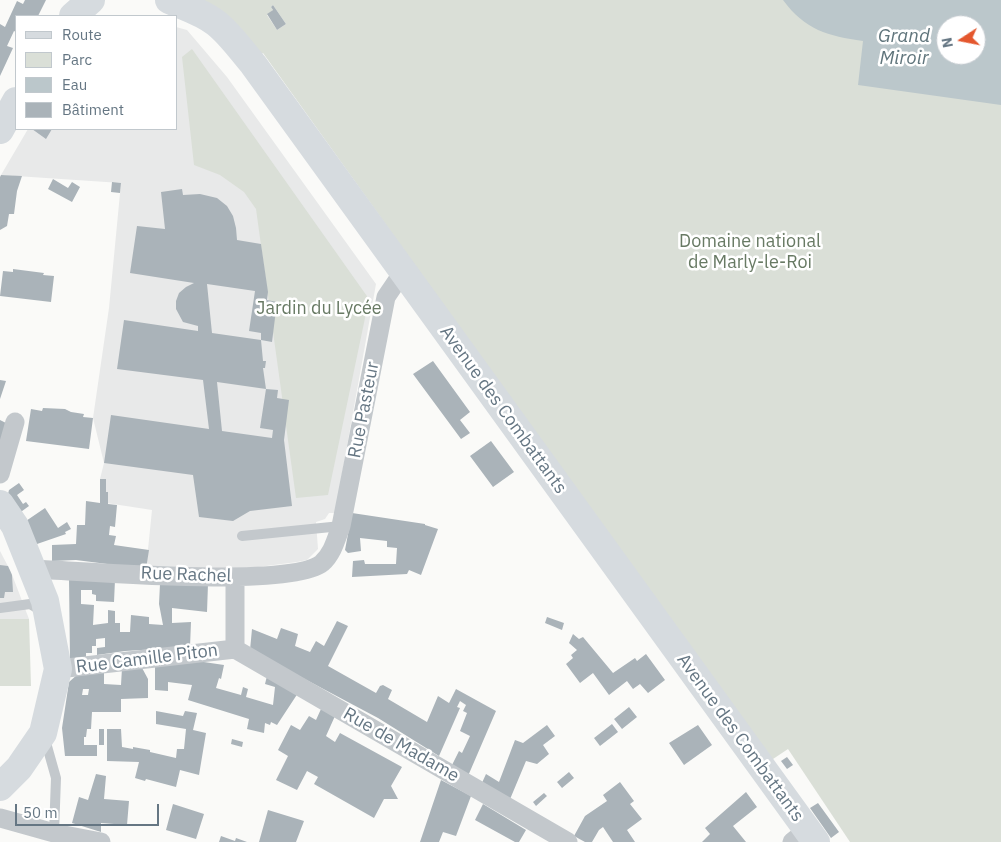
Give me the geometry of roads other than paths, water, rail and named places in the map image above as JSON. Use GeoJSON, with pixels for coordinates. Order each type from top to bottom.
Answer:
{"type":"FeatureCollection","features":[{"type":"Feature","properties":{"kind":"main road"},"geometry":{"type":"LineString","coordinates":[[55,15],[59,0]]}},
{"type":"Feature","properties":{"kind":"main road"},"geometry":{"type":"LineString","coordinates":[[74,15],[91,0]]}},
{"type":"Feature","properties":{"kind":"main road","name":"Avenue des Combattants"},"geometry":{"type":"LineString","coordinates":[[169,0],[198,12],[216,23],[228,34],[253,64],[805,838]]}},
{"type":"Feature","properties":{"kind":"main road"},"geometry":{"type":"LineString","coordinates":[[0,130],[14,97]]}},
{"type":"Feature","properties":{"kind":"main road"},"geometry":{"type":"LineString","coordinates":[[0,504],[15,526],[33,568],[47,608],[58,669],[43,733],[19,768],[0,787]]}},
{"type":"Feature","properties":{"kind":"street","name":"Rue Pasteur"},"geometry":{"type":"LineString","coordinates":[[332,552],[341,526],[386,296],[403,272]]}},
{"type":"Feature","properties":{"kind":"street"},"geometry":{"type":"LineString","coordinates":[[0,474],[15,422]]}},
{"type":"Feature","properties":{"kind":"street","name":"Rue Rachel"},"geometry":{"type":"LineString","coordinates":[[33,568],[235,578],[289,573],[306,569],[321,564],[332,552]]}},
{"type":"Feature","properties":{"kind":"street"},"geometry":{"type":"LineString","coordinates":[[235,578],[235,649]]}},
{"type":"Feature","properties":{"kind":"street","name":"Rue Camille Piton"},"geometry":{"type":"LineString","coordinates":[[58,669],[235,649]]}},
{"type":"Feature","properties":{"kind":"street","name":"Rue de Madame"},"geometry":{"type":"LineString","coordinates":[[235,649],[568,842]]}},
{"type":"Feature","properties":{"kind":"street"},"geometry":{"type":"LineString","coordinates":[[0,818],[55,838],[101,842]]}},
{"type":"Feature","properties":{"kind":"lane"},"geometry":{"type":"LineString","coordinates":[[242,536],[341,526]]}},
{"type":"Feature","properties":{"kind":"lane"},"geometry":{"type":"LineString","coordinates":[[0,608],[30,604],[40,610],[47,608]]}},
{"type":"Feature","properties":{"kind":"lane"},"geometry":{"type":"LineString","coordinates":[[43,733],[56,778],[55,838]]}},
{"type":"Feature","properties":{"kind":"water","name":"Grand Miroir"},"geometry":{"type":"Polygon","coordinates":[[[783,0],[1001,0],[1001,105],[858,85],[863,41],[828,34],[809,25],[783,0]]]}},
{"type":"Feature","properties":{"kind":"park label","name":"Domaine national de Marly-le-Roi"},"geometry":{"type":"Point","coordinates":[750,252]}},
{"type":"Feature","properties":{"kind":"park label","name":"Jardin du Lycée"},"geometry":{"type":"Point","coordinates":[319,309]}}]}
